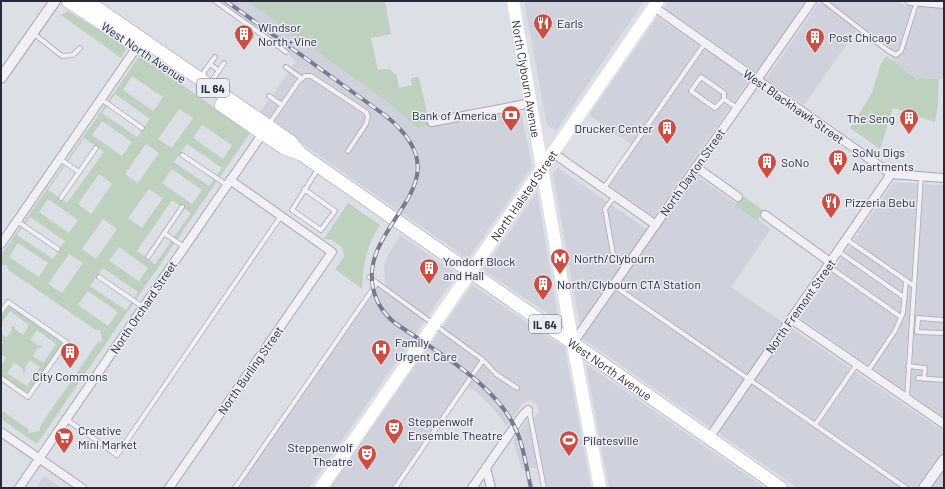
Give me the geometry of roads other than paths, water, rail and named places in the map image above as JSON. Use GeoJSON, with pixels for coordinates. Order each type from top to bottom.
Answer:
{"type":"FeatureCollection","features":[{"type":"Feature","properties":{"kind":"main road","name":"West North Avenue"},"geometry":{"type":"LineString","coordinates":[[68,1],[205,82],[266,130]]}},
{"type":"Feature","properties":{"kind":"main road","name":"West North Avenue"},"geometry":{"type":"LineString","coordinates":[[87,1],[140,43],[266,130],[290,141],[301,154],[319,167],[781,488]]}},
{"type":"Feature","properties":{"kind":"main road","name":"North Clybourn Avenue"},"geometry":{"type":"LineString","coordinates":[[513,1],[600,488]]}},
{"type":"Feature","properties":{"kind":"main road","name":"North Halsted Street"},"geometry":{"type":"LineString","coordinates":[[321,488],[656,4]]}},
{"type":"Feature","properties":{"kind":"street"},"geometry":{"type":"LineString","coordinates":[[1,78],[55,1]]}},
{"type":"Feature","properties":{"kind":"street","name":"North Dayton Street"},"geometry":{"type":"LineString","coordinates":[[573,343],[812,1]]}},
{"type":"Feature","properties":{"kind":"street"},"geometry":{"type":"LineString","coordinates":[[915,2],[944,4]]}},
{"type":"Feature","properties":{"kind":"street","name":"West Blackhawk Street"},"geometry":{"type":"LineString","coordinates":[[656,4],[705,43],[891,174]]}},
{"type":"Feature","properties":{"kind":"street"},"geometry":{"type":"LineString","coordinates":[[1,244],[140,43]]}},
{"type":"Feature","properties":{"kind":"street"},"geometry":{"type":"LineString","coordinates":[[432,122],[531,103]]}},
{"type":"Feature","properties":{"kind":"street","name":"North Orchard Street"},"geometry":{"type":"LineString","coordinates":[[19,488],[266,130]]}},
{"type":"Feature","properties":{"kind":"street"},"geometry":{"type":"LineString","coordinates":[[553,153],[656,225]]}},
{"type":"Feature","properties":{"kind":"street"},"geometry":{"type":"LineString","coordinates":[[696,167],[738,197]]}},
{"type":"Feature","properties":{"kind":"street"},"geometry":{"type":"LineString","coordinates":[[891,174],[944,178]]}},
{"type":"Feature","properties":{"kind":"street","name":"North Fremont Street"},"geometry":{"type":"LineString","coordinates":[[709,438],[891,174]]}},
{"type":"Feature","properties":{"kind":"street"},"geometry":{"type":"LineString","coordinates":[[228,183],[281,216]]}},
{"type":"Feature","properties":{"kind":"street","name":"North Burling Street"},"geometry":{"type":"LineString","coordinates":[[169,488],[332,252],[281,216]]}},
{"type":"Feature","properties":{"kind":"street"},"geometry":{"type":"LineString","coordinates":[[764,216],[829,264]]}},
{"type":"Feature","properties":{"kind":"street"},"geometry":{"type":"LineString","coordinates":[[791,319],[944,424]]}},
{"type":"Feature","properties":{"kind":"street"},"geometry":{"type":"LineString","coordinates":[[472,488],[522,416],[528,410]]}},
{"type":"Feature","properties":{"kind":"street"},"geometry":{"type":"LineString","coordinates":[[1,432],[82,488]]}},
{"type":"Feature","properties":{"kind":"street"},"geometry":{"type":"LineString","coordinates":[[924,488],[944,460]]}},
{"type":"Feature","properties":{"kind":"street"},"geometry":{"type":"LineString","coordinates":[[486,468],[491,488]]}},
{"type":"Feature","properties":{"kind":"lane"},"geometry":{"type":"LineString","coordinates":[[215,1],[286,52]]}},
{"type":"Feature","properties":{"kind":"lane"},"geometry":{"type":"LineString","coordinates":[[824,1],[887,50],[896,55],[901,50],[915,2]]}},
{"type":"Feature","properties":{"kind":"lane"},"geometry":{"type":"LineString","coordinates":[[33,32],[62,56],[73,55],[80,48]]}},
{"type":"Feature","properties":{"kind":"lane"},"geometry":{"type":"LineString","coordinates":[[604,188],[705,43]]}},
{"type":"Feature","properties":{"kind":"lane"},"geometry":{"type":"LineString","coordinates":[[215,57],[204,72],[205,82],[213,79],[224,63]]}},
{"type":"Feature","properties":{"kind":"lane"},"geometry":{"type":"LineString","coordinates":[[210,64],[219,71]]}},
{"type":"Feature","properties":{"kind":"lane"},"geometry":{"type":"LineString","coordinates":[[286,67],[301,78]]}},
{"type":"Feature","properties":{"kind":"lane"},"geometry":{"type":"LineString","coordinates":[[266,130],[301,78],[308,75],[368,116],[366,124],[348,151]]}},
{"type":"Feature","properties":{"kind":"lane"},"geometry":{"type":"LineString","coordinates":[[701,77],[724,93],[724,99],[715,108],[691,91],[701,77]]}},
{"type":"Feature","properties":{"kind":"lane"},"geometry":{"type":"LineString","coordinates":[[269,96],[282,105]]}},
{"type":"Feature","properties":{"kind":"lane"},"geometry":{"type":"LineString","coordinates":[[101,99],[142,128]]}},
{"type":"Feature","properties":{"kind":"lane"},"geometry":{"type":"LineString","coordinates":[[724,99],[737,108]]}},
{"type":"Feature","properties":{"kind":"lane"},"geometry":{"type":"LineString","coordinates":[[62,198],[96,148]]}},
{"type":"Feature","properties":{"kind":"lane"},"geometry":{"type":"LineString","coordinates":[[182,155],[228,183]]}},
{"type":"Feature","properties":{"kind":"lane"},"geometry":{"type":"LineString","coordinates":[[60,159],[79,172]]}},
{"type":"Feature","properties":{"kind":"lane"},"geometry":{"type":"LineString","coordinates":[[304,189],[335,211],[321,230],[292,210],[304,189],[319,167]]}},
{"type":"Feature","properties":{"kind":"lane"},"geometry":{"type":"LineString","coordinates":[[907,398],[921,176]]}},
{"type":"Feature","properties":{"kind":"lane"},"geometry":{"type":"LineString","coordinates":[[615,196],[606,209],[614,254],[628,265]]}},
{"type":"Feature","properties":{"kind":"lane"},"geometry":{"type":"LineString","coordinates":[[148,256],[182,207]]}},
{"type":"Feature","properties":{"kind":"lane"},"geometry":{"type":"LineString","coordinates":[[66,419],[117,455],[281,216]]}},
{"type":"Feature","properties":{"kind":"lane"},"geometry":{"type":"LineString","coordinates":[[17,221],[58,248]]}},
{"type":"Feature","properties":{"kind":"lane"},"geometry":{"type":"LineString","coordinates":[[164,233],[184,247]]}},
{"type":"Feature","properties":{"kind":"lane"},"geometry":{"type":"LineString","coordinates":[[846,239],[914,286]]}},
{"type":"Feature","properties":{"kind":"lane"},"geometry":{"type":"LineString","coordinates":[[838,251],[904,298]]}},
{"type":"Feature","properties":{"kind":"lane"},"geometry":{"type":"LineString","coordinates":[[829,264],[902,316]]}},
{"type":"Feature","properties":{"kind":"lane"},"geometry":{"type":"LineString","coordinates":[[99,277],[143,307]]}},
{"type":"Feature","properties":{"kind":"lane"},"geometry":{"type":"LineString","coordinates":[[369,278],[483,360],[496,374],[517,388]]}},
{"type":"Feature","properties":{"kind":"lane"},"geometry":{"type":"LineString","coordinates":[[868,371],[895,331],[902,316],[906,281]]}},
{"type":"Feature","properties":{"kind":"lane"},"geometry":{"type":"LineString","coordinates":[[236,488],[377,283]]}},
{"type":"Feature","properties":{"kind":"lane"},"geometry":{"type":"LineString","coordinates":[[613,285],[906,488]]}},
{"type":"Feature","properties":{"kind":"lane"},"geometry":{"type":"LineString","coordinates":[[1,312],[8,302],[66,342],[28,397],[1,378]]}},
{"type":"Feature","properties":{"kind":"lane"},"geometry":{"type":"LineString","coordinates":[[944,320],[918,318],[917,332],[944,333]]}},
{"type":"Feature","properties":{"kind":"lane"},"geometry":{"type":"LineString","coordinates":[[395,488],[483,360]]}},
{"type":"Feature","properties":{"kind":"lane"},"geometry":{"type":"LineString","coordinates":[[815,425],[857,364]]}},
{"type":"Feature","properties":{"kind":"lane"},"geometry":{"type":"LineString","coordinates":[[908,366],[925,368],[924,379]]}},
{"type":"Feature","properties":{"kind":"lane"},"geometry":{"type":"LineString","coordinates":[[918,378],[944,380]]}},
{"type":"Feature","properties":{"kind":"lane"},"geometry":{"type":"LineString","coordinates":[[528,410],[544,488]]}},
{"type":"Feature","properties":{"kind":"railway"},"geometry":{"type":"LineString","coordinates":[[226,1],[386,116],[409,140],[417,162],[415,183],[406,202],[381,242],[373,264],[374,293],[387,316],[466,372],[483,386],[498,402],[510,419],[519,437],[531,488]]}},
{"type":"Feature","properties":{"kind":"place","name":"Earls"},"geometry":{"type":"Point","coordinates":[543,40]}},
{"type":"Feature","properties":{"kind":"place","name":"Windsor North+Vine"},"geometry":{"type":"Point","coordinates":[244,51]}},
{"type":"Feature","properties":{"kind":"place","name":"Post Chicago"},"geometry":{"type":"Point","coordinates":[815,54]}},
{"type":"Feature","properties":{"kind":"place","name":"Bank of America"},"geometry":{"type":"Point","coordinates":[511,132]}},
{"type":"Feature","properties":{"kind":"place","name":"The Seng"},"geometry":{"type":"Point","coordinates":[909,135]}},
{"type":"Feature","properties":{"kind":"place","name":"Drucker Center"},"geometry":{"type":"Point","coordinates":[667,145]}},
{"type":"Feature","properties":{"kind":"place","name":"SoNu Digs Apartments"},"geometry":{"type":"Point","coordinates":[838,176]}},
{"type":"Feature","properties":{"kind":"place","name":"SoNo"},"geometry":{"type":"Point","coordinates":[767,179]}},
{"type":"Feature","properties":{"kind":"place","name":"Pizzeria Bebu"},"geometry":{"type":"Point","coordinates":[831,219]}},
{"type":"Feature","properties":{"kind":"place","name":"North/Clybourn"},"geometry":{"type":"Point","coordinates":[560,275]}},
{"type":"Feature","properties":{"kind":"place","name":"Yondorf Block and Hall"},"geometry":{"type":"Point","coordinates":[429,285]}},
{"type":"Feature","properties":{"kind":"place","name":"North/Clybourn CTA Station"},"geometry":{"type":"Point","coordinates":[543,301]}},
{"type":"Feature","properties":{"kind":"place","name":"Family Urgent Care"},"geometry":{"type":"Point","coordinates":[381,366]}},
{"type":"Feature","properties":{"kind":"place","name":"City Commons"},"geometry":{"type":"Point","coordinates":[70,369]}},
{"type":"Feature","properties":{"kind":"place","name":"Steppenwolf Ensemble Theatre"},"geometry":{"type":"Point","coordinates":[394,445]}},
{"type":"Feature","properties":{"kind":"place","name":"Creative Mini Market"},"geometry":{"type":"Point","coordinates":[64,454]}},
{"type":"Feature","properties":{"kind":"place","name":"Pilatesville"},"geometry":{"type":"Point","coordinates":[569,457]}},
{"type":"Feature","properties":{"kind":"place","name":"Steppenwolf Theatre"},"geometry":{"type":"Point","coordinates":[367,471]}}]}
